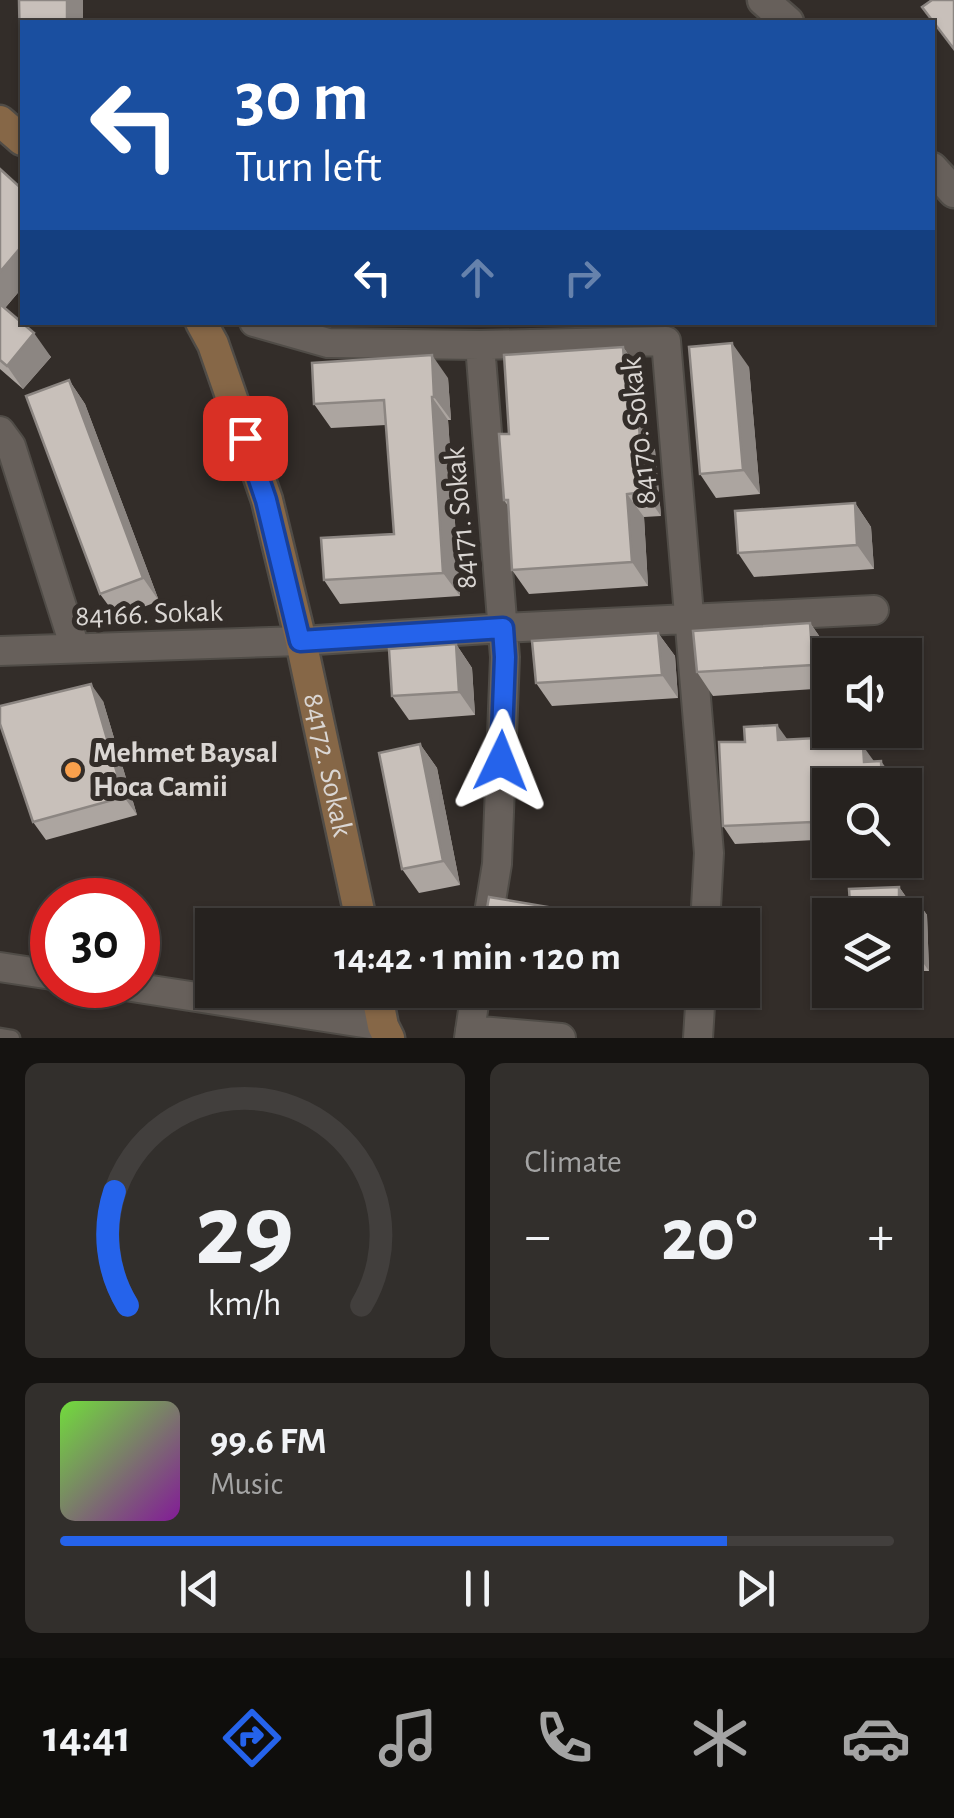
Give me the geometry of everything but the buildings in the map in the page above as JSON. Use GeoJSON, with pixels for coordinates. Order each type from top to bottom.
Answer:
{"type":"FeatureCollection","features":[{"type":"Feature","properties":{"kind":"main road"},"geometry":{"type":"LineString","coordinates":[[0,121],[20,138]]}},
{"type":"Feature","properties":{"kind":"main road","name":"84172. Sokak"},"geometry":{"type":"LineString","coordinates":[[203,325],[214,344],[266,500],[358,908]]}},
{"type":"Feature","properties":{"kind":"street"},"geometry":{"type":"LineString","coordinates":[[763,0],[786,20]]}},
{"type":"Feature","properties":{"kind":"street"},"geometry":{"type":"LineString","coordinates":[[935,171],[954,192]]}},
{"type":"Feature","properties":{"kind":"street","name":"84170. Sokak"},"geometry":{"type":"LineString","coordinates":[[265,325],[328,343],[666,341],[709,853],[706,908]]}},
{"type":"Feature","properties":{"kind":"street","name":"84171. Sokak"},"geometry":{"type":"LineString","coordinates":[[480,345],[505,657],[496,864],[490,908]]}},
{"type":"Feature","properties":{"kind":"street"},"geometry":{"type":"LineString","coordinates":[[0,431],[11,446],[75,648]]}},
{"type":"Feature","properties":{"kind":"street","name":"84166. Sokak"},"geometry":{"type":"LineString","coordinates":[[0,651],[300,641],[874,610]]}},
{"type":"Feature","properties":{"kind":"street"},"geometry":{"type":"LineString","coordinates":[[0,967],[30,972]]}},
{"type":"Feature","properties":{"kind":"street"},"geometry":{"type":"LineString","coordinates":[[160,992],[386,1032]]}},
{"type":"Feature","properties":{"kind":"street"},"geometry":{"type":"LineString","coordinates":[[473,1008],[469,1034],[561,1038]]}},
{"type":"Feature","properties":{"kind":"street"},"geometry":{"type":"LineString","coordinates":[[698,1038],[700,1008]]}},
{"type":"Feature","properties":{"kind":"lane"},"geometry":{"type":"LineString","coordinates":[[0,1036],[12,1038]]}},
{"type":"Feature","properties":{"kind":"place","name":"Mehmet Baysal Hoca Camii"},"geometry":{"type":"Point","coordinates":[73,770]}},
{"type":"Feature","properties":{"kind":"route"},"geometry":{"type":"LineString","coordinates":[[245,438],[266,500],[300,641],[503,628],[501,761]]}}]}
